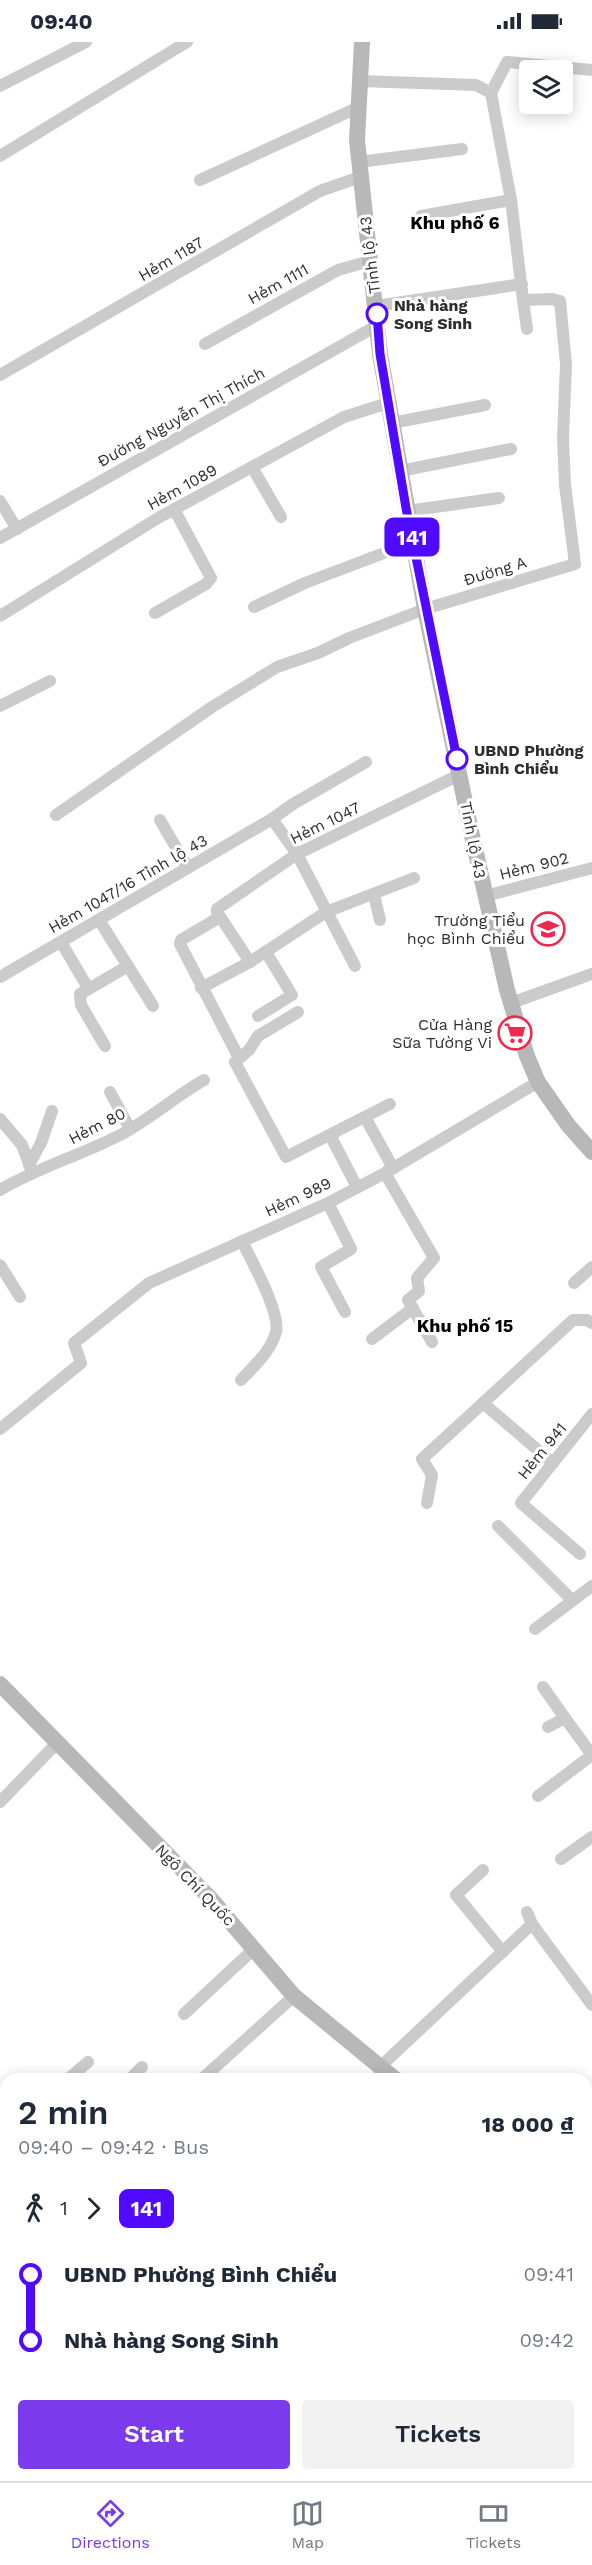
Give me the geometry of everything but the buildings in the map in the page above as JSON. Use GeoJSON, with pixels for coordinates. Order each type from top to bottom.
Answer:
{"type":"FeatureCollection","features":[{"type":"Feature","properties":{"kind":"main road","name":"Tỉnh lộ 43"},"geometry":{"type":"LineString","coordinates":[[362,42],[359,107],[360,170],[380,354],[425,609],[485,896],[511,1003],[527,1056],[538,1082],[567,1125],[592,1152]]}},
{"type":"Feature","properties":{"kind":"main road","name":"Ngô Chí Quốc"},"geometry":{"type":"LineString","coordinates":[[0,1684],[210,1898],[294,1996],[388,2073]]}},
{"type":"Feature","properties":{"kind":"street"},"geometry":{"type":"LineString","coordinates":[[0,86],[86,42]]}},
{"type":"Feature","properties":{"kind":"street"},"geometry":{"type":"LineString","coordinates":[[0,156],[188,42]]}},
{"type":"Feature","properties":{"kind":"street"},"geometry":{"type":"LineString","coordinates":[[527,329],[511,200],[491,93],[507,62],[592,70]]}},
{"type":"Feature","properties":{"kind":"street"},"geometry":{"type":"LineString","coordinates":[[360,81],[476,85],[491,93]]}},
{"type":"Feature","properties":{"kind":"street"},"geometry":{"type":"LineString","coordinates":[[200,180],[359,107]]}},
{"type":"Feature","properties":{"kind":"street","name":"Hẻm 1187"},"geometry":{"type":"LineString","coordinates":[[0,375],[360,170],[462,149]]}},
{"type":"Feature","properties":{"kind":"street"},"geometry":{"type":"LineString","coordinates":[[421,216],[511,200]]}},
{"type":"Feature","properties":{"kind":"street","name":"Hẻm 1111"},"geometry":{"type":"LineString","coordinates":[[205,344],[338,270],[370,261]]}},
{"type":"Feature","properties":{"kind":"street"},"geometry":{"type":"LineString","coordinates":[[376,306],[522,284]]}},
{"type":"Feature","properties":{"kind":"street","name":"Đường A"},"geometry":{"type":"LineString","coordinates":[[56,815],[212,707],[277,667],[318,653],[349,638],[425,609],[575,564],[565,485],[563,438],[566,364],[560,302],[552,299],[523,300]]}},
{"type":"Feature","properties":{"kind":"street","name":"Đường Nguyễn Thị Thích"},"geometry":{"type":"LineString","coordinates":[[0,538],[378,325]]}},
{"type":"Feature","properties":{"kind":"street","name":"Hẻm 1089"},"geometry":{"type":"LineString","coordinates":[[0,616],[174,509],[344,417],[388,403]]}},
{"type":"Feature","properties":{"kind":"street"},"geometry":{"type":"LineString","coordinates":[[392,423],[485,405]]}},
{"type":"Feature","properties":{"kind":"street"},"geometry":{"type":"LineString","coordinates":[[400,471],[511,449]]}},
{"type":"Feature","properties":{"kind":"street"},"geometry":{"type":"LineString","coordinates":[[252,467],[281,517]]}},
{"type":"Feature","properties":{"kind":"street"},"geometry":{"type":"LineString","coordinates":[[407,511],[499,498]]}},
{"type":"Feature","properties":{"kind":"street"},"geometry":{"type":"LineString","coordinates":[[0,501],[17,528]]}},
{"type":"Feature","properties":{"kind":"street"},"geometry":{"type":"LineString","coordinates":[[155,613],[206,584],[211,578],[174,509]]}},
{"type":"Feature","properties":{"kind":"street"},"geometry":{"type":"LineString","coordinates":[[254,607],[305,583],[413,542]]}},
{"type":"Feature","properties":{"kind":"street"},"geometry":{"type":"LineString","coordinates":[[0,706],[50,681]]}},
{"type":"Feature","properties":{"kind":"street","name":"Hẻm 1047/16 Tỉnh lộ 43"},"geometry":{"type":"LineString","coordinates":[[0,977],[366,762]]}},
{"type":"Feature","properties":{"kind":"street","name":"Hẻm 1047"},"geometry":{"type":"LineString","coordinates":[[333,1135],[286,1157],[235,1062],[239,1058],[227,1032],[201,988],[180,942],[220,916],[217,909],[297,854],[460,774]]}},
{"type":"Feature","properties":{"kind":"street"},"geometry":{"type":"LineString","coordinates":[[272,819],[297,854],[355,966]]}},
{"type":"Feature","properties":{"kind":"street"},"geometry":{"type":"LineString","coordinates":[[160,820],[188,868]]}},
{"type":"Feature","properties":{"kind":"street","name":"Hẻm 902"},"geometry":{"type":"LineString","coordinates":[[485,896],[592,868]]}},
{"type":"Feature","properties":{"kind":"street"},"geometry":{"type":"LineString","coordinates":[[201,988],[250,962],[326,912],[414,878]]}},
{"type":"Feature","properties":{"kind":"street"},"geometry":{"type":"LineString","coordinates":[[374,895],[380,921]]}},
{"type":"Feature","properties":{"kind":"street"},"geometry":{"type":"LineString","coordinates":[[220,916],[250,962]]}},
{"type":"Feature","properties":{"kind":"street"},"geometry":{"type":"LineString","coordinates":[[99,920],[153,1006]]}},
{"type":"Feature","properties":{"kind":"street"},"geometry":{"type":"LineString","coordinates":[[61,942],[88,988]]}},
{"type":"Feature","properties":{"kind":"street"},"geometry":{"type":"LineString","coordinates":[[258,1016],[292,995],[266,952]]}},
{"type":"Feature","properties":{"kind":"street"},"geometry":{"type":"LineString","coordinates":[[105,1046],[79,999],[80,994],[128,966]]}},
{"type":"Feature","properties":{"kind":"street"},"geometry":{"type":"LineString","coordinates":[[511,1003],[592,974]]}},
{"type":"Feature","properties":{"kind":"street"},"geometry":{"type":"LineString","coordinates":[[239,1058],[249,1050],[258,1036],[297,1012]]}},
{"type":"Feature","properties":{"kind":"street","name":"Hẻm 80"},"geometry":{"type":"LineString","coordinates":[[0,1190],[31,1168],[50,1167],[130,1129],[204,1080]]}},
{"type":"Feature","properties":{"kind":"street","name":"Hẻm 989"},"geometry":{"type":"LineString","coordinates":[[0,1429],[81,1363],[74,1343],[149,1283],[328,1203],[389,1171],[538,1082]]}},
{"type":"Feature","properties":{"kind":"street"},"geometry":{"type":"LineString","coordinates":[[110,1092],[130,1129]]}},
{"type":"Feature","properties":{"kind":"street"},"geometry":{"type":"LineString","coordinates":[[357,1187],[332,1139],[333,1135],[390,1104]]}},
{"type":"Feature","properties":{"kind":"street"},"geometry":{"type":"LineString","coordinates":[[31,1168],[52,1111]]}},
{"type":"Feature","properties":{"kind":"street"},"geometry":{"type":"LineString","coordinates":[[365,1117],[389,1171],[434,1258],[417,1278],[419,1292],[408,1300],[432,1342]]}},
{"type":"Feature","properties":{"kind":"street"},"geometry":{"type":"LineString","coordinates":[[0,1119],[22,1145],[31,1168]]}},
{"type":"Feature","properties":{"kind":"street"},"geometry":{"type":"LineString","coordinates":[[328,1203],[351,1249],[321,1267],[345,1312]]}},
{"type":"Feature","properties":{"kind":"street"},"geometry":{"type":"LineString","coordinates":[[241,1380],[266,1353],[277,1330],[275,1313],[242,1241]]}},
{"type":"Feature","properties":{"kind":"street"},"geometry":{"type":"LineString","coordinates":[[0,1265],[20,1297]]}},
{"type":"Feature","properties":{"kind":"street"},"geometry":{"type":"LineString","coordinates":[[574,1283],[592,1267]]}},
{"type":"Feature","properties":{"kind":"street"},"geometry":{"type":"LineString","coordinates":[[372,1339],[413,1308]]}},
{"type":"Feature","properties":{"kind":"street"},"geometry":{"type":"LineString","coordinates":[[427,1503],[432,1475],[422,1459],[573,1320],[588,1320],[592,1323]]}},
{"type":"Feature","properties":{"kind":"street"},"geometry":{"type":"LineString","coordinates":[[483,1403],[553,1463]]}},
{"type":"Feature","properties":{"kind":"street","name":"Hẻm 941"},"geometry":{"type":"LineString","coordinates":[[580,1554],[521,1503],[592,1414]]}},
{"type":"Feature","properties":{"kind":"street"},"geometry":{"type":"LineString","coordinates":[[498,1526],[572,1600]]}},
{"type":"Feature","properties":{"kind":"street"},"geometry":{"type":"LineString","coordinates":[[535,1629],[592,1586]]}},
{"type":"Feature","properties":{"kind":"street"},"geometry":{"type":"LineString","coordinates":[[538,1796],[592,1755],[543,1687]]}},
{"type":"Feature","properties":{"kind":"street"},"geometry":{"type":"LineString","coordinates":[[548,1727],[565,1718]]}},
{"type":"Feature","properties":{"kind":"street"},"geometry":{"type":"LineString","coordinates":[[0,1802],[57,1743]]}},
{"type":"Feature","properties":{"kind":"street"},"geometry":{"type":"LineString","coordinates":[[561,1859],[592,1837]]}},
{"type":"Feature","properties":{"kind":"street"},"geometry":{"type":"LineString","coordinates":[[483,1870],[456,1895],[503,1952]]}},
{"type":"Feature","properties":{"kind":"street"},"geometry":{"type":"LineString","coordinates":[[380,2067],[503,1952],[529,1918],[592,2005]]}},
{"type":"Feature","properties":{"kind":"street"},"geometry":{"type":"LineString","coordinates":[[183,2014],[255,1948]]}},
{"type":"Feature","properties":{"kind":"street"},"geometry":{"type":"LineString","coordinates":[[209,2073],[294,1996]]}},
{"type":"Feature","properties":{"kind":"street"},"geometry":{"type":"LineString","coordinates":[[75,2073],[88,2062]]}},
{"type":"Feature","properties":{"kind":"street"},"geometry":{"type":"LineString","coordinates":[[136,2073],[142,2067]]}},
{"type":"Feature","properties":{"kind":"bus line","name":"141"},"geometry":{"type":"LineString","coordinates":[[377,314],[380,354],[406,508],[457,759]]}},
{"type":"Feature","properties":{"kind":"place","name":"Nhà hàng Song Sinh"},"geometry":{"type":"Point","coordinates":[377,314]}},
{"type":"Feature","properties":{"kind":"place","name":"UBND Phường Bình Chiểu"},"geometry":{"type":"Point","coordinates":[457,759]}},
{"type":"Feature","properties":{"kind":"place","name":"Trường Tiểu học Bình Chiểu"},"geometry":{"type":"Point","coordinates":[548,929]}},
{"type":"Feature","properties":{"kind":"place","name":"Cửa Hàng Sữa Tường Vi"},"geometry":{"type":"Point","coordinates":[515,1033]}},
{"type":"Feature","properties":{"kind":"district","name":"Khu phố 6"},"geometry":{"type":"Point","coordinates":[455,222]}},
{"type":"Feature","properties":{"kind":"district","name":"Khu phố 15"},"geometry":{"type":"Point","coordinates":[465,1325]}}]}
